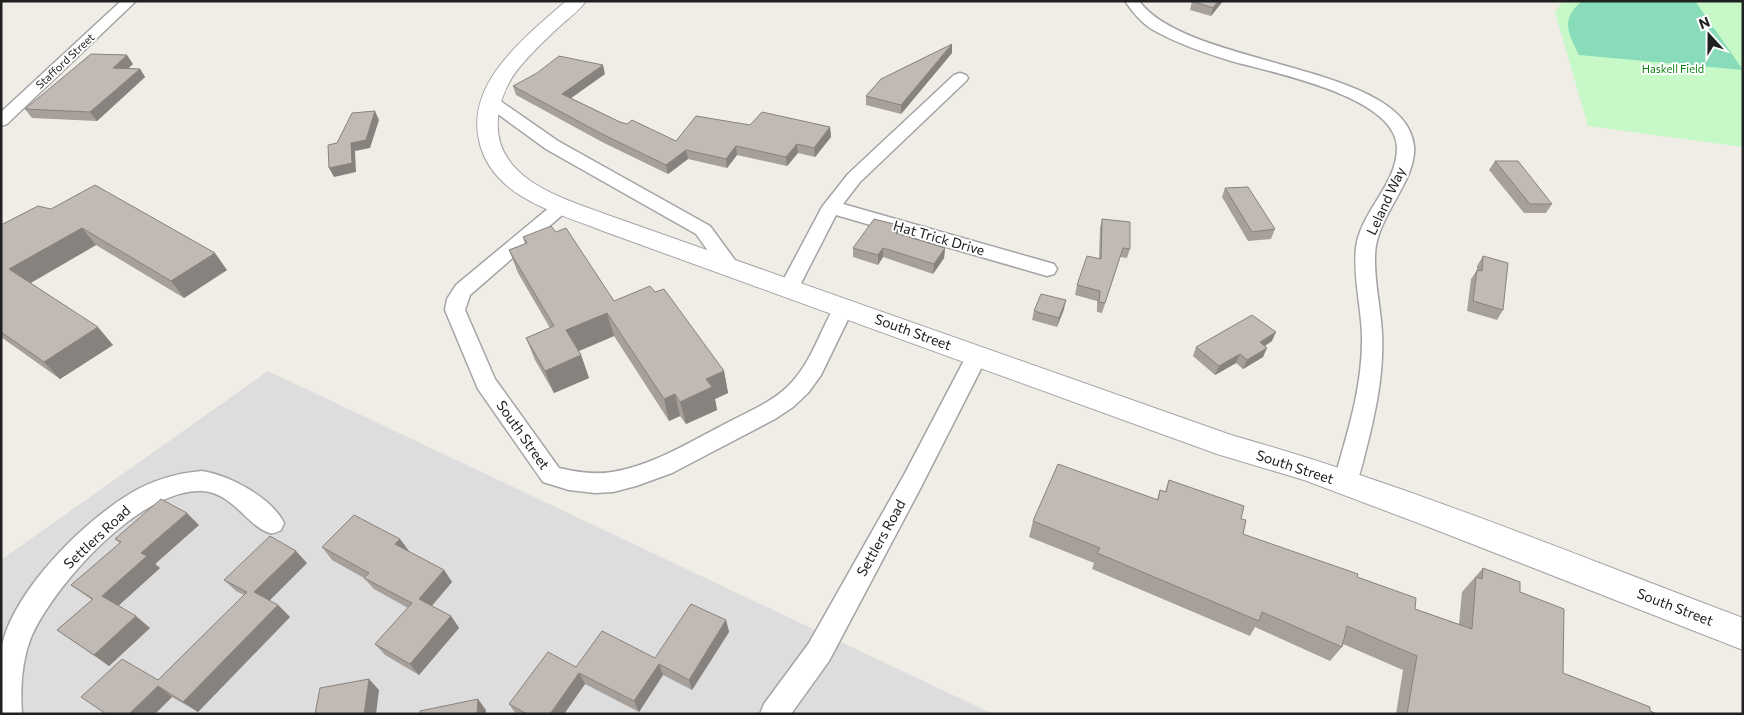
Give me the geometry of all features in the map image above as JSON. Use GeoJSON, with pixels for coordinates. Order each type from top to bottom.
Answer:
{"type":"FeatureCollection","features":[{"type":"Feature","properties":{"kind":"street","name":"Stafford Street"},"geometry":{"type":"LineString","coordinates":[[1,121],[129,1]]}},
{"type":"Feature","properties":{"kind":"street","name":"South Street"},"geometry":{"type":"LineString","coordinates":[[577,1],[520,54],[498,84],[490,101],[486,116],[486,129],[494,154],[502,167],[529,191],[562,206],[1228,446],[1308,469],[1484,533],[1743,634]]}},
{"type":"Feature","properties":{"kind":"street","name":"Leland Way"},"geometry":{"type":"LineString","coordinates":[[1132,1],[1134,6],[1145,17],[1170,34],[1200,46],[1309,77],[1357,96],[1385,114],[1399,127],[1403,134],[1406,150],[1403,164],[1371,226],[1366,246],[1372,337],[1370,384],[1366,409],[1345,484]]}},
{"type":"Feature","properties":{"kind":"street"},"geometry":{"type":"LineString","coordinates":[[789,288],[831,207],[854,178],[960,78]]}},
{"type":"Feature","properties":{"kind":"street"},"geometry":{"type":"LineString","coordinates":[[490,101],[552,145],[703,230],[730,267]]}},
{"type":"Feature","properties":{"kind":"street","name":"South Street"},"geometry":{"type":"LineString","coordinates":[[562,206],[463,290],[457,299],[455,310],[486,382],[551,475],[568,481],[589,484],[622,480],[662,468],[778,406],[799,389],[809,375],[844,308]]}},
{"type":"Feature","properties":{"kind":"street","name":"Hat Trick Drive"},"geometry":{"type":"LineString","coordinates":[[831,207],[1046,269]]}},
{"type":"Feature","properties":{"kind":"street","name":"Settlers Road"},"geometry":{"type":"LineString","coordinates":[[774,714],[819,652],[912,482],[977,355]]}},
{"type":"Feature","properties":{"kind":"street","name":"Settlers Road"},"geometry":{"type":"LineString","coordinates":[[8,714],[6,702],[10,668],[20,632],[38,598],[73,556],[114,518],[137,501],[160,488],[174,484],[202,481],[230,488],[272,523]]}},
{"type":"Feature","properties":{"kind":"shaded area"},"geometry":{"type":"Polygon","coordinates":[[[268,371],[993,714],[1,714],[1,560],[268,371]]]}},
{"type":"Feature","properties":{"kind":"green space","name":"Haskell Field"},"geometry":{"type":"Polygon","coordinates":[[[1563,1],[1743,2],[1743,147],[1588,126],[1555,12],[1563,1]]]}},
{"type":"Feature","properties":{"kind":"green space"},"geometry":{"type":"Polygon","coordinates":[[[1582,1],[1695,1],[1743,70],[1579,55],[1569,33],[1568,20],[1582,1]]]}},
{"type":"Feature","properties":{"kind":"building"},"geometry":{"type":"Polygon","coordinates":[[[1192,1],[1218,1],[1213,8],[1192,1]]]}},
{"type":"Feature","properties":{"kind":"building"},"geometry":{"type":"Polygon","coordinates":[[[952,44],[901,105],[866,96],[881,79],[952,44]]]}},
{"type":"Feature","properties":{"kind":"building"},"geometry":{"type":"Polygon","coordinates":[[[91,54],[127,55],[113,68],[140,69],[90,112],[25,109],[91,54]]]}},
{"type":"Feature","properties":{"kind":"building"},"geometry":{"type":"Polygon","coordinates":[[[559,56],[603,65],[562,94],[620,122],[627,124],[632,120],[676,141],[696,116],[750,125],[762,112],[830,127],[814,148],[797,144],[786,157],[736,146],[726,159],[686,150],[666,165],[602,134],[513,86],[537,73],[559,56]]]}},
{"type":"Feature","properties":{"kind":"building"},"geometry":{"type":"Polygon","coordinates":[[[375,111],[366,140],[351,143],[352,163],[329,168],[328,145],[337,143],[352,113],[375,111]]]}},
{"type":"Feature","properties":{"kind":"building"},"geometry":{"type":"Polygon","coordinates":[[[1495,161],[1518,161],[1552,204],[1530,204],[1495,161]]]}},
{"type":"Feature","properties":{"kind":"building"},"geometry":{"type":"Polygon","coordinates":[[[95,185],[215,253],[171,281],[82,228],[9,269],[98,327],[44,362],[1,332],[1,225],[38,206],[51,209],[95,185]]]}},
{"type":"Feature","properties":{"kind":"building"},"geometry":{"type":"Polygon","coordinates":[[[1248,187],[1275,229],[1252,232],[1225,188],[1248,187]]]}},
{"type":"Feature","properties":{"kind":"building"},"geometry":{"type":"Polygon","coordinates":[[[874,219],[898,225],[893,232],[945,248],[934,264],[883,248],[878,255],[853,248],[874,219]]]}},
{"type":"Feature","properties":{"kind":"building"},"geometry":{"type":"Polygon","coordinates":[[[1102,219],[1130,222],[1130,249],[1123,248],[1105,303],[1099,302],[1100,291],[1077,285],[1087,256],[1101,259],[1102,219]]]}},
{"type":"Feature","properties":{"kind":"building"},"geometry":{"type":"Polygon","coordinates":[[[551,226],[556,232],[566,228],[614,301],[650,286],[655,292],[664,289],[724,371],[706,379],[712,387],[680,402],[675,394],[664,399],[607,313],[566,330],[581,355],[545,371],[526,338],[554,326],[509,250],[527,243],[523,237],[551,226]]]}},
{"type":"Feature","properties":{"kind":"building"},"geometry":{"type":"Polygon","coordinates":[[[1483,256],[1508,263],[1503,310],[1473,301],[1477,270],[1482,271],[1483,256]]]}},
{"type":"Feature","properties":{"kind":"building"},"geometry":{"type":"Polygon","coordinates":[[[1041,294],[1066,300],[1059,318],[1034,311],[1041,294]]]}},
{"type":"Feature","properties":{"kind":"building"},"geometry":{"type":"Polygon","coordinates":[[[1252,315],[1276,332],[1260,342],[1267,348],[1247,360],[1240,354],[1219,366],[1196,347],[1252,315]]]}},
{"type":"Feature","properties":{"kind":"building"},"geometry":{"type":"Polygon","coordinates":[[[1058,464],[1158,500],[1160,490],[1166,492],[1169,480],[1244,506],[1241,519],[1246,520],[1243,534],[1358,574],[1357,577],[1416,598],[1415,609],[1472,629],[1476,577],[1482,579],[1483,568],[1520,582],[1520,592],[1564,609],[1563,673],[1650,707],[1650,711],[1657,714],[1407,714],[1417,656],[1347,626],[1342,647],[1262,612],[1259,621],[1097,553],[1100,548],[1033,521],[1058,464]]]}},
{"type":"Feature","properties":{"kind":"building"},"geometry":{"type":"Polygon","coordinates":[[[161,499],[187,513],[141,553],[147,556],[102,596],[136,616],[94,655],[57,630],[93,599],[71,585],[121,542],[115,539],[161,499]]]}},
{"type":"Feature","properties":{"kind":"building"},"geometry":{"type":"Polygon","coordinates":[[[354,515],[400,539],[395,544],[444,570],[419,599],[451,616],[410,664],[375,644],[412,603],[364,578],[369,573],[322,547],[354,515]]]}},
{"type":"Feature","properties":{"kind":"building"},"geometry":{"type":"Polygon","coordinates":[[[270,536],[296,551],[254,592],[278,605],[183,702],[158,686],[129,714],[106,714],[81,697],[122,659],[158,680],[247,592],[224,580],[270,536]]]}},
{"type":"Feature","properties":{"kind":"building"},"geometry":{"type":"Polygon","coordinates":[[[691,604],[726,620],[689,680],[659,664],[634,701],[579,673],[550,714],[527,714],[509,704],[548,652],[576,667],[602,631],[655,658],[691,604]]]}},
{"type":"Feature","properties":{"kind":"building"},"geometry":{"type":"Polygon","coordinates":[[[369,679],[364,714],[315,714],[320,688],[369,679]]]}},
{"type":"Feature","properties":{"kind":"building"},"geometry":{"type":"Polygon","coordinates":[[[478,699],[477,714],[420,714],[420,711],[478,699]]]}}]}
